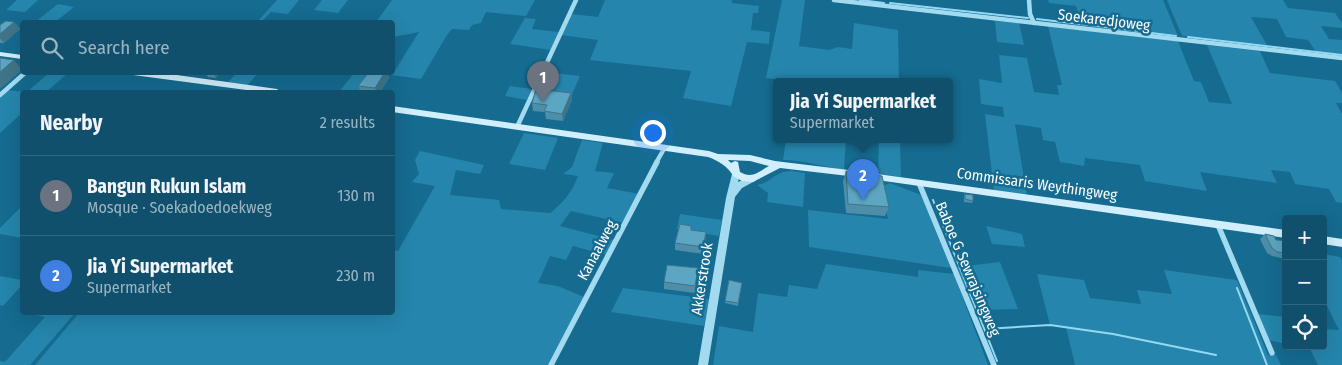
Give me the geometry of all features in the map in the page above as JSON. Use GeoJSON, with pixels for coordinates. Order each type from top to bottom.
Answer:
{"type":"FeatureCollection","features":[{"type":"Feature","properties":{"kind":"main road"},"geometry":{"type":"LineString","coordinates":[[0,54],[20,57]]}},
{"type":"Feature","properties":{"kind":"main road"},"geometry":{"type":"LineString","coordinates":[[155,75],[263,90]]}},
{"type":"Feature","properties":{"kind":"main road"},"geometry":{"type":"LineString","coordinates":[[395,109],[665,147],[717,157],[750,158],[758,160],[763,166],[763,173],[758,178],[744,179],[717,157]]}},
{"type":"Feature","properties":{"kind":"main road"},"geometry":{"type":"LineString","coordinates":[[735,172],[734,165],[742,159]]}},
{"type":"Feature","properties":{"kind":"main road","name":"Commissaris Weythingweg"},"geometry":{"type":"LineString","coordinates":[[758,160],[1282,233]]}},
{"type":"Feature","properties":{"kind":"main road","name":"Commissaris Weythingweg"},"geometry":{"type":"LineString","coordinates":[[763,173],[772,167],[785,165]]}},
{"type":"Feature","properties":{"kind":"main road"},"geometry":{"type":"LineString","coordinates":[[1327,241],[1342,243]]}},
{"type":"Feature","properties":{"kind":"street"},"geometry":{"type":"LineString","coordinates":[[517,127],[576,0]]}},
{"type":"Feature","properties":{"kind":"street","name":"Soekaredjoweg"},"geometry":{"type":"LineString","coordinates":[[834,0],[1342,58]]}},
{"type":"Feature","properties":{"kind":"street"},"geometry":{"type":"LineString","coordinates":[[1028,0],[1030,14],[1034,23]]}},
{"type":"Feature","properties":{"kind":"street"},"geometry":{"type":"LineString","coordinates":[[0,95],[23,75]]}},
{"type":"Feature","properties":{"kind":"street","name":"Kanaalweg"},"geometry":{"type":"LineString","coordinates":[[551,365],[665,147]]}},
{"type":"Feature","properties":{"kind":"street","name":"Akkerstrook"},"geometry":{"type":"LineString","coordinates":[[703,365],[735,172]]}},
{"type":"Feature","properties":{"kind":"street"},"geometry":{"type":"LineString","coordinates":[[730,198],[740,186],[752,179]]}},
{"type":"Feature","properties":{"kind":"street","name":"Baboe G Sewrajsingweg"},"geometry":{"type":"LineString","coordinates":[[919,183],[996,365]]}},
{"type":"Feature","properties":{"kind":"street"},"geometry":{"type":"LineString","coordinates":[[1218,225],[1272,353]]}},
{"type":"Feature","properties":{"kind":"shaded area"},"geometry":{"type":"Polygon","coordinates":[[[17,0],[38,0],[25,12],[6,10],[17,0]]]}},
{"type":"Feature","properties":{"kind":"shaded area"},"geometry":{"type":"Polygon","coordinates":[[[277,0],[299,0],[288,14],[271,12],[263,20],[259,20],[277,0]]]}},
{"type":"Feature","properties":{"kind":"shaded area"},"geometry":{"type":"Polygon","coordinates":[[[322,0],[348,0],[338,13],[314,10],[322,0]]]}},
{"type":"Feature","properties":{"kind":"shaded area"},"geometry":{"type":"Polygon","coordinates":[[[392,0],[535,0],[526,16],[486,12],[481,23],[472,25],[469,30],[452,29],[421,79],[392,75],[395,75],[395,70],[419,32],[395,37],[395,20],[377,20],[392,0]]]}},
{"type":"Feature","properties":{"kind":"shaded area"},"geometry":{"type":"Polygon","coordinates":[[[605,0],[732,0],[732,3],[759,6],[758,13],[753,13],[751,30],[770,32],[769,44],[747,42],[731,106],[683,98],[691,71],[590,60],[598,40],[561,35],[571,14],[598,17],[605,0]]]}},
{"type":"Feature","properties":{"kind":"shaded area"},"geometry":{"type":"Polygon","coordinates":[[[782,0],[805,0],[799,46],[829,50],[838,47],[852,49],[854,23],[898,30],[899,78],[766,78],[782,0]]]}},
{"type":"Feature","properties":{"kind":"shaded area"},"geometry":{"type":"Polygon","coordinates":[[[1048,0],[1163,0],[1178,36],[1083,25],[1076,6],[1049,3],[1048,0]]]}},
{"type":"Feature","properties":{"kind":"shaded area"},"geometry":{"type":"Polygon","coordinates":[[[1167,0],[1283,0],[1288,8],[1335,13],[1342,23],[1342,28],[1321,26],[1329,39],[1342,40],[1342,55],[1316,52],[1308,40],[1286,37],[1277,19],[1251,17],[1268,47],[1182,36],[1167,0]]]}},
{"type":"Feature","properties":{"kind":"shaded area"},"geometry":{"type":"Polygon","coordinates":[[[58,4],[74,7],[58,20],[38,20],[58,4]]]}},
{"type":"Feature","properties":{"kind":"shaded area"},"geometry":{"type":"Polygon","coordinates":[[[525,18],[536,19],[532,29],[559,32],[551,50],[510,44],[525,18]]]}},
{"type":"Feature","properties":{"kind":"shaded area"},"geometry":{"type":"Polygon","coordinates":[[[995,21],[1019,23],[1024,45],[997,42],[995,21]]]}},
{"type":"Feature","properties":{"kind":"shaded area"},"geometry":{"type":"Polygon","coordinates":[[[1048,26],[1178,41],[1194,81],[1201,82],[1209,102],[1232,104],[1207,45],[1260,51],[1270,73],[1335,81],[1342,93],[1342,103],[1336,103],[1342,114],[1342,203],[1336,202],[1329,189],[1295,184],[1290,172],[1271,170],[1277,183],[1200,172],[1207,191],[1145,181],[1140,165],[1085,158],[1084,166],[1060,162],[1055,142],[1043,140],[1041,128],[1015,124],[1027,196],[994,191],[985,114],[1004,117],[1003,107],[981,104],[979,79],[1002,83],[999,55],[1027,58],[1034,92],[1059,95],[1057,85],[1062,85],[1048,26]]]}},
{"type":"Feature","properties":{"kind":"shaded area"},"geometry":{"type":"Polygon","coordinates":[[[545,72],[580,76],[570,99],[534,94],[545,72]]]}},
{"type":"Feature","properties":{"kind":"shaded area"},"geometry":{"type":"Polygon","coordinates":[[[47,75],[66,75],[48,90],[29,90],[47,75]]]}},
{"type":"Feature","properties":{"kind":"shaded area"},"geometry":{"type":"Polygon","coordinates":[[[235,75],[256,75],[247,86],[227,83],[235,75]]]}},
{"type":"Feature","properties":{"kind":"shaded area"},"geometry":{"type":"Polygon","coordinates":[[[352,75],[372,75],[360,90],[341,90],[352,75]]]}},
{"type":"Feature","properties":{"kind":"shaded area"},"geometry":{"type":"Polygon","coordinates":[[[510,86],[532,89],[527,100],[505,96],[510,86]]]}},
{"type":"Feature","properties":{"kind":"shaded area"},"geometry":{"type":"Polygon","coordinates":[[[8,90],[20,92],[20,115],[0,133],[0,97],[8,90]]]}},
{"type":"Feature","properties":{"kind":"shaded area"},"geometry":{"type":"Polygon","coordinates":[[[524,133],[558,138],[545,170],[509,164],[524,133]]]}},
{"type":"Feature","properties":{"kind":"shaded area"},"geometry":{"type":"Polygon","coordinates":[[[582,140],[603,143],[595,171],[614,173],[607,188],[640,194],[624,223],[571,211],[560,226],[614,240],[606,255],[573,246],[566,260],[550,256],[538,283],[558,286],[584,297],[548,365],[35,365],[77,315],[395,315],[395,250],[398,251],[435,186],[412,182],[419,174],[415,160],[420,151],[484,165],[480,174],[456,170],[450,195],[499,200],[501,209],[550,213],[567,196],[576,182],[578,176],[563,174],[572,167],[582,140]]]}},
{"type":"Feature","properties":{"kind":"shaded area"},"geometry":{"type":"Polygon","coordinates":[[[785,143],[846,143],[844,170],[806,162],[783,160],[785,143]]]}},
{"type":"Feature","properties":{"kind":"shaded area"},"geometry":{"type":"Polygon","coordinates":[[[879,143],[900,143],[901,177],[878,174],[879,143]]]}},
{"type":"Feature","properties":{"kind":"shaded area"},"geometry":{"type":"Polygon","coordinates":[[[791,171],[805,173],[803,207],[767,202],[768,193],[757,185],[781,173],[791,171]]]}},
{"type":"Feature","properties":{"kind":"shaded area"},"geometry":{"type":"Polygon","coordinates":[[[890,183],[921,195],[951,268],[809,247],[808,210],[888,219],[881,187],[890,183]]]}},
{"type":"Feature","properties":{"kind":"shaded area"},"geometry":{"type":"Polygon","coordinates":[[[20,208],[20,238],[0,234],[0,228],[20,208]]]}},
{"type":"Feature","properties":{"kind":"shaded area"},"geometry":{"type":"Polygon","coordinates":[[[680,214],[722,220],[719,236],[677,229],[680,214]]]}},
{"type":"Feature","properties":{"kind":"shaded area"},"geometry":{"type":"Polygon","coordinates":[[[986,226],[1022,234],[1025,247],[992,244],[986,226]]]}},
{"type":"Feature","properties":{"kind":"shaded area"},"geometry":{"type":"Polygon","coordinates":[[[1327,255],[1340,257],[1342,261],[1342,365],[1318,365],[1310,350],[1327,350],[1327,329],[1339,330],[1327,306],[1327,255]]]}},
{"type":"Feature","properties":{"kind":"shaded area"},"geometry":{"type":"Polygon","coordinates":[[[1000,262],[1018,309],[974,310],[957,267],[1000,262]]]}},
{"type":"Feature","properties":{"kind":"shaded area"},"geometry":{"type":"Polygon","coordinates":[[[826,264],[918,277],[918,270],[954,274],[988,365],[713,365],[719,326],[753,332],[758,293],[787,297],[789,285],[817,289],[826,264]]]}},
{"type":"Feature","properties":{"kind":"shaded area"},"geometry":{"type":"Polygon","coordinates":[[[1164,270],[1237,280],[1268,355],[1276,355],[1281,365],[1075,365],[1066,327],[1050,325],[1037,274],[1084,280],[1090,298],[1141,304],[1137,290],[1172,294],[1164,270]]]}},
{"type":"Feature","properties":{"kind":"shaded area"},"geometry":{"type":"Polygon","coordinates":[[[0,276],[20,280],[20,287],[3,306],[0,305],[0,276]]]}},
{"type":"Feature","properties":{"kind":"shaded area"},"geometry":{"type":"Polygon","coordinates":[[[623,288],[709,299],[704,326],[611,312],[623,288]]]}},
{"type":"Feature","properties":{"kind":"shaded area"},"geometry":{"type":"Polygon","coordinates":[[[1258,314],[1282,317],[1282,343],[1269,340],[1258,314]]]}},
{"type":"Feature","properties":{"kind":"shaded area"},"geometry":{"type":"Polygon","coordinates":[[[36,315],[73,315],[30,365],[0,365],[0,361],[5,362],[45,317],[36,315]]]}},
{"type":"Feature","properties":{"kind":"building"},"geometry":{"type":"Polygon","coordinates":[[[6,21],[14,22],[0,34],[0,25],[6,21]]]}},
{"type":"Feature","properties":{"kind":"building"},"geometry":{"type":"Polygon","coordinates":[[[0,58],[14,60],[0,72],[0,58]]]}},
{"type":"Feature","properties":{"kind":"building"},"geometry":{"type":"Polygon","coordinates":[[[367,75],[383,75],[375,88],[358,86],[367,75]]]}},
{"type":"Feature","properties":{"kind":"building"},"geometry":{"type":"Polygon","coordinates":[[[536,89],[571,93],[562,114],[544,111],[547,105],[532,103],[536,89]]]}},
{"type":"Feature","properties":{"kind":"building"},"geometry":{"type":"Polygon","coordinates":[[[846,171],[882,176],[889,207],[848,204],[846,171]]]}},
{"type":"Feature","properties":{"kind":"building"},"geometry":{"type":"Polygon","coordinates":[[[965,194],[973,195],[973,201],[965,199],[965,194]]]}},
{"type":"Feature","properties":{"kind":"building"},"geometry":{"type":"Polygon","coordinates":[[[680,224],[691,226],[691,230],[706,232],[703,247],[675,243],[680,224]]]}},
{"type":"Feature","properties":{"kind":"building"},"geometry":{"type":"Polygon","coordinates":[[[1265,234],[1274,236],[1276,240],[1282,241],[1282,253],[1277,252],[1272,248],[1265,234]]]}},
{"type":"Feature","properties":{"kind":"building"},"geometry":{"type":"Polygon","coordinates":[[[667,265],[698,268],[695,286],[664,282],[667,265]]]}},
{"type":"Feature","properties":{"kind":"building"},"geometry":{"type":"Polygon","coordinates":[[[729,280],[742,283],[738,303],[725,301],[729,280]]]}},
{"type":"Feature","properties":{"kind":"waterway"},"geometry":{"type":"LineString","coordinates":[[860,0],[884,3]]}},
{"type":"Feature","properties":{"kind":"waterway"},"geometry":{"type":"LineString","coordinates":[[890,3],[1028,18]]}},
{"type":"Feature","properties":{"kind":"waterway"},"geometry":{"type":"LineString","coordinates":[[1037,19],[1139,31]]}},
{"type":"Feature","properties":{"kind":"waterway"},"geometry":{"type":"LineString","coordinates":[[1143,32],[1176,36]]}},
{"type":"Feature","properties":{"kind":"waterway"},"geometry":{"type":"LineString","coordinates":[[1188,37],[1342,55]]}},
{"type":"Feature","properties":{"kind":"waterway"},"geometry":{"type":"LineString","coordinates":[[933,200],[997,361]]}},
{"type":"Feature","properties":{"kind":"waterway"},"geometry":{"type":"LineString","coordinates":[[1237,288],[1267,365]]}},
{"type":"Feature","properties":{"kind":"waterway"},"geometry":{"type":"LineString","coordinates":[[985,329],[1050,325],[1113,334],[1216,355]]}},
{"type":"Feature","properties":{"kind":"place","name":"Bangun Rukun Islam"},"geometry":{"type":"Point","coordinates":[543,102]}},
{"type":"Feature","properties":{"kind":"place","name":"Jia Yi Supermarket"},"geometry":{"type":"Point","coordinates":[863,200]}}]}
